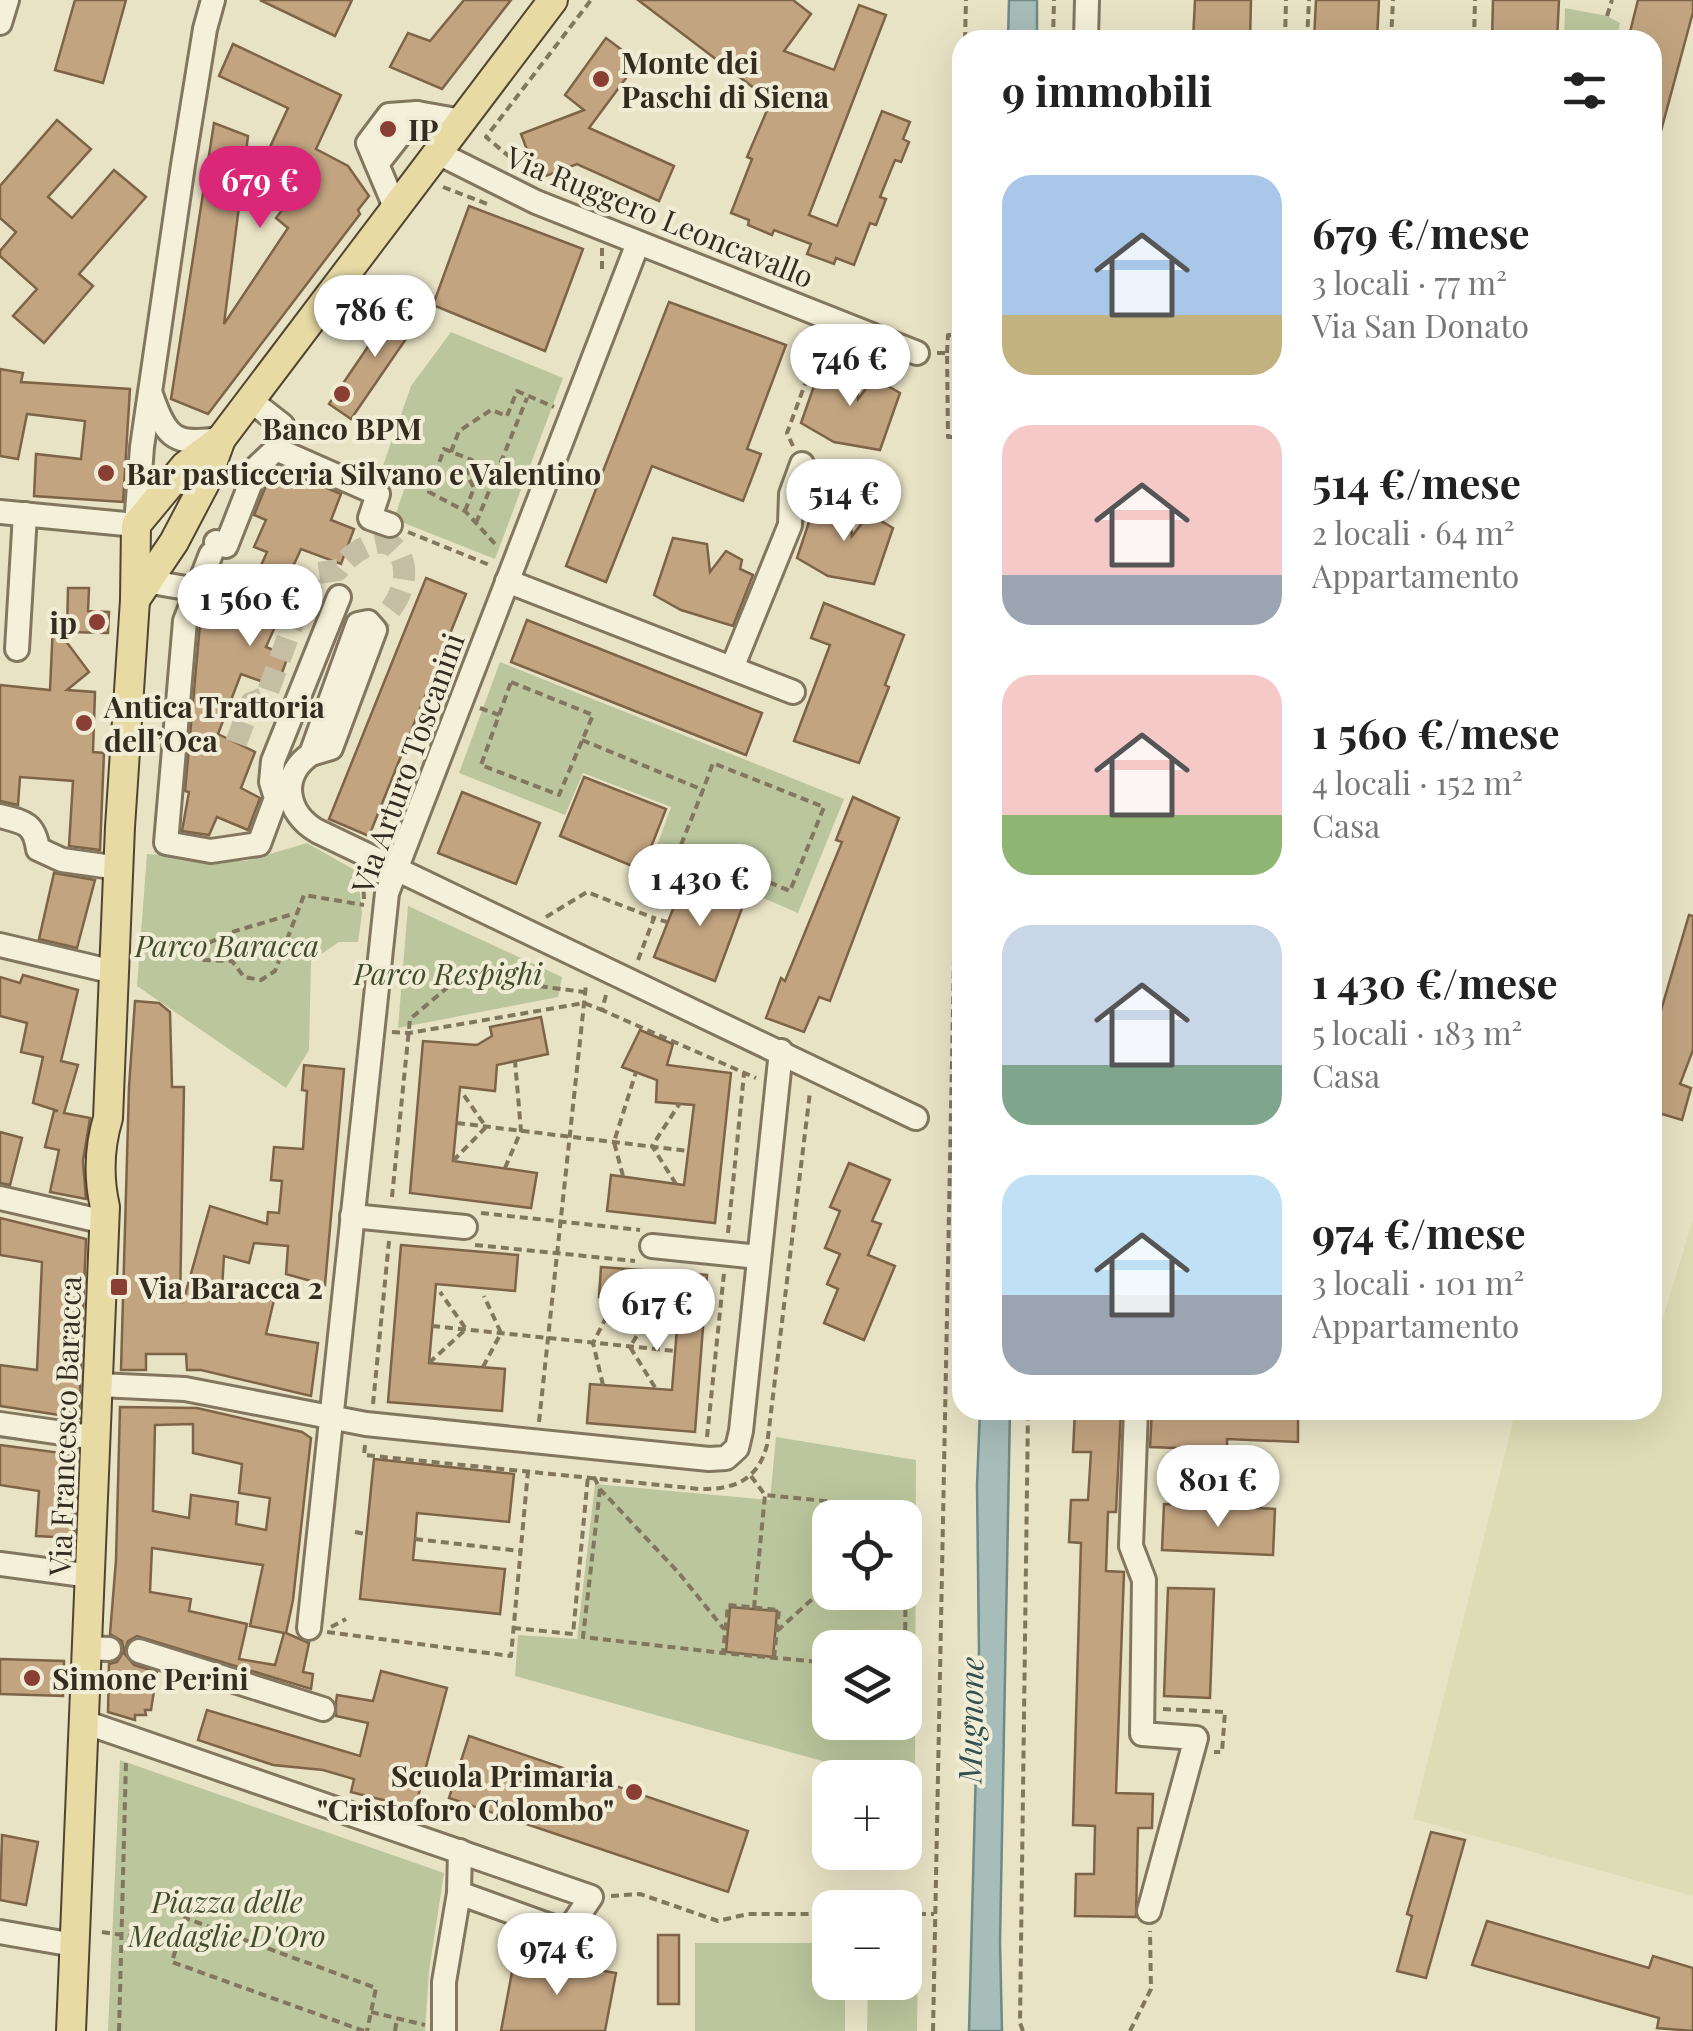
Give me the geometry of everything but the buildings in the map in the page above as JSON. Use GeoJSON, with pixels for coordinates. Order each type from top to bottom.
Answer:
{"type":"FeatureCollection","features":[{"type":"Feature","properties":{"kind":"main road"},"geometry":{"type":"LineString","coordinates":[[140,591],[174,542],[205,483],[221,440],[553,0]]}},
{"type":"Feature","properties":{"kind":"main road"},"geometry":{"type":"LineString","coordinates":[[136,524],[185,466],[221,440]]}},
{"type":"Feature","properties":{"kind":"main road","name":"Via Francesco Baracca"},"geometry":{"type":"LineString","coordinates":[[71,2031],[84,1722],[98,1649],[92,1576],[105,1215],[100,1183],[101,1141],[108,1118],[130,640],[153,543],[147,530],[136,524]]}},
{"type":"Feature","properties":{"kind":"street"},"geometry":{"type":"LineString","coordinates":[[0,24],[7,0]]}},
{"type":"Feature","properties":{"kind":"street","name":"Via Francesco Baracca"},"geometry":{"type":"LineString","coordinates":[[136,524],[142,448],[202,44],[213,0]]}},
{"type":"Feature","properties":{"kind":"street"},"geometry":{"type":"LineString","coordinates":[[1086,30],[1087,0]]}},
{"type":"Feature","properties":{"kind":"street"},"geometry":{"type":"LineString","coordinates":[[395,207],[368,143],[389,115],[417,113],[462,121]]}},
{"type":"Feature","properties":{"kind":"street","name":"Via Ruggero Leoncavallo"},"geometry":{"type":"LineString","coordinates":[[438,153],[536,202],[917,353]]}},
{"type":"Feature","properties":{"kind":"street","name":"Via Arturo Toscanini"},"geometry":{"type":"LineString","coordinates":[[309,1628],[384,907],[504,573],[638,242]]}},
{"type":"Feature","properties":{"kind":"street"},"geometry":{"type":"LineString","coordinates":[[151,394],[162,425],[176,438],[194,442],[221,440]]}},
{"type":"Feature","properties":{"kind":"street"},"geometry":{"type":"LineString","coordinates":[[250,400],[282,425],[276,450],[257,468],[226,546],[214,548],[184,621],[166,843],[211,851],[260,844],[276,798],[298,763],[311,754],[352,642],[325,631]]}},
{"type":"Feature","properties":{"kind":"street"},"geometry":{"type":"LineString","coordinates":[[276,450],[378,494],[370,518],[390,525]]}},
{"type":"Feature","properties":{"kind":"street"},"geometry":{"type":"LineString","coordinates":[[732,668],[790,525],[792,494],[802,464]]}},
{"type":"Feature","properties":{"kind":"street"},"geometry":{"type":"LineString","coordinates":[[0,512],[136,524]]}},
{"type":"Feature","properties":{"kind":"street"},"geometry":{"type":"LineString","coordinates":[[17,649],[24,514]]}},
{"type":"Feature","properties":{"kind":"street"},"geometry":{"type":"LineString","coordinates":[[504,573],[793,692]]}},
{"type":"Feature","properties":{"kind":"street"},"geometry":{"type":"LineString","coordinates":[[140,591],[198,590]]}},
{"type":"Feature","properties":{"kind":"street"},"geometry":{"type":"LineString","coordinates":[[339,596],[273,761],[281,790],[309,826],[916,1118]]}},
{"type":"Feature","properties":{"kind":"street"},"geometry":{"type":"LineString","coordinates":[[0,816],[28,822],[35,830],[38,849],[50,856],[119,868]]}},
{"type":"Feature","properties":{"kind":"street"},"geometry":{"type":"LineString","coordinates":[[0,944],[114,972]]}},
{"type":"Feature","properties":{"kind":"street"},"geometry":{"type":"LineString","coordinates":[[99,1385],[185,1389],[330,1418],[709,1459],[729,1456],[738,1445],[741,1431],[781,1051]]}},
{"type":"Feature","properties":{"kind":"street"},"geometry":{"type":"LineString","coordinates":[[0,1198],[105,1215]]}},
{"type":"Feature","properties":{"kind":"street"},"geometry":{"type":"LineString","coordinates":[[352,1216],[465,1227]]}},
{"type":"Feature","properties":{"kind":"street"},"geometry":{"type":"LineString","coordinates":[[651,1247],[759,1257]]}},
{"type":"Feature","properties":{"kind":"street"},"geometry":{"type":"LineString","coordinates":[[1136,1420],[1131,1546],[1144,1580],[1142,1734],[1196,1738],[1149,1911]]}},
{"type":"Feature","properties":{"kind":"street"},"geometry":{"type":"LineString","coordinates":[[0,1424],[97,1438]]}},
{"type":"Feature","properties":{"kind":"street"},"geometry":{"type":"LineString","coordinates":[[0,1564],[92,1576]]}},
{"type":"Feature","properties":{"kind":"street"},"geometry":{"type":"LineString","coordinates":[[140,1651],[323,1710]]}},
{"type":"Feature","properties":{"kind":"street"},"geometry":{"type":"LineString","coordinates":[[84,1722],[592,1897],[568,1932],[460,1893]]}},
{"type":"Feature","properties":{"kind":"street"},"geometry":{"type":"LineString","coordinates":[[438,2029],[460,1893],[460,1851]]}},
{"type":"Feature","properties":{"kind":"street"},"geometry":{"type":"LineString","coordinates":[[0,1932],[74,1945]]}},
{"type":"Feature","properties":{"kind":"path"},"geometry":{"type":"LineString","coordinates":[[486,137],[590,0]]}},
{"type":"Feature","properties":{"kind":"path"},"geometry":{"type":"LineString","coordinates":[[965,30],[966,0]]}},
{"type":"Feature","properties":{"kind":"path"},"geometry":{"type":"LineString","coordinates":[[1053,30],[1054,0]]}},
{"type":"Feature","properties":{"kind":"path"},"geometry":{"type":"LineString","coordinates":[[1285,30],[1286,0]]}},
{"type":"Feature","properties":{"kind":"path"},"geometry":{"type":"LineString","coordinates":[[1308,30],[1309,0]]}},
{"type":"Feature","properties":{"kind":"path"},"geometry":{"type":"LineString","coordinates":[[1391,30],[1392,0]]}},
{"type":"Feature","properties":{"kind":"path"},"geometry":{"type":"LineString","coordinates":[[1474,30],[1475,0]]}},
{"type":"Feature","properties":{"kind":"path"},"geometry":{"type":"LineString","coordinates":[[1607,16],[1612,0]]}},
{"type":"Feature","properties":{"kind":"path"},"geometry":{"type":"LineString","coordinates":[[443,187],[492,206]]}},
{"type":"Feature","properties":{"kind":"path"},"geometry":{"type":"LineString","coordinates":[[602,248],[602,288]]}},
{"type":"Feature","properties":{"kind":"path"},"geometry":{"type":"LineString","coordinates":[[802,464],[787,432],[830,317]]}},
{"type":"Feature","properties":{"kind":"path"},"geometry":{"type":"LineString","coordinates":[[947,353],[948,335],[952,335]]}},
{"type":"Feature","properties":{"kind":"path"},"geometry":{"type":"LineString","coordinates":[[947,372],[948,437],[952,437]]}},
{"type":"Feature","properties":{"kind":"path"},"geometry":{"type":"LineString","coordinates":[[451,452],[459,432],[491,410],[507,416],[517,392],[554,408]]}},
{"type":"Feature","properties":{"kind":"path"},"geometry":{"type":"LineString","coordinates":[[476,523],[527,396]]}},
{"type":"Feature","properties":{"kind":"path"},"geometry":{"type":"LineString","coordinates":[[390,525],[504,573],[501,549],[465,511],[428,492],[444,449],[472,460],[467,475],[474,488],[465,511]]}},
{"type":"Feature","properties":{"kind":"path"},"geometry":{"type":"LineString","coordinates":[[511,682],[592,715],[582,740],[559,795],[481,765],[511,682]]}},
{"type":"Feature","properties":{"kind":"path"},"geometry":{"type":"LineString","coordinates":[[582,740],[703,790]]}},
{"type":"Feature","properties":{"kind":"path"},"geometry":{"type":"LineString","coordinates":[[713,763],[824,807],[790,891],[681,845],[703,790],[713,763]]}},
{"type":"Feature","properties":{"kind":"path"},"geometry":{"type":"LineString","coordinates":[[524,931],[587,892],[668,922]]}},
{"type":"Feature","properties":{"kind":"path"},"geometry":{"type":"LineString","coordinates":[[134,948],[232,962],[244,977],[261,980],[274,971],[304,896],[364,905]]}},
{"type":"Feature","properties":{"kind":"path"},"geometry":{"type":"LineString","coordinates":[[185,954],[232,932],[295,914]]}},
{"type":"Feature","properties":{"kind":"path"},"geometry":{"type":"LineString","coordinates":[[636,964],[654,918]]}},
{"type":"Feature","properties":{"kind":"path"},"geometry":{"type":"LineString","coordinates":[[584,992],[460,976],[410,1018],[409,1033],[584,1002],[765,1081]]}},
{"type":"Feature","properties":{"kind":"path"},"geometry":{"type":"LineString","coordinates":[[537,1441],[586,985],[608,996],[602,1010]]}},
{"type":"Feature","properties":{"kind":"path"},"geometry":{"type":"LineString","coordinates":[[934,2031],[952,1036]]}},
{"type":"Feature","properties":{"kind":"path"},"geometry":{"type":"LineString","coordinates":[[754,1078],[757,1060]]}},
{"type":"Feature","properties":{"kind":"path"},"geometry":{"type":"LineString","coordinates":[[506,1168],[521,1131],[515,1061]]}},
{"type":"Feature","properties":{"kind":"path"},"geometry":{"type":"LineString","coordinates":[[623,1176],[614,1142],[636,1072]]}},
{"type":"Feature","properties":{"kind":"path"},"geometry":{"type":"LineString","coordinates":[[707,1442],[744,1074]]}},
{"type":"Feature","properties":{"kind":"path"},"geometry":{"type":"LineString","coordinates":[[461,1091],[486,1127]]}},
{"type":"Feature","properties":{"kind":"path"},"geometry":{"type":"LineString","coordinates":[[365,1441],[364,1454],[706,1489],[734,1485],[752,1476],[762,1463],[767,1445],[810,1092]]}},
{"type":"Feature","properties":{"kind":"path"},"geometry":{"type":"LineString","coordinates":[[652,1146],[680,1104]]}},
{"type":"Feature","properties":{"kind":"path"},"geometry":{"type":"LineString","coordinates":[[457,1123],[688,1151]]}},
{"type":"Feature","properties":{"kind":"path"},"geometry":{"type":"LineString","coordinates":[[453,1161],[486,1127]]}},
{"type":"Feature","properties":{"kind":"path"},"geometry":{"type":"LineString","coordinates":[[652,1146],[676,1184]]}},
{"type":"Feature","properties":{"kind":"path"},"geometry":{"type":"LineString","coordinates":[[465,1227],[559,1221],[651,1247]]}},
{"type":"Feature","properties":{"kind":"path"},"geometry":{"type":"LineString","coordinates":[[465,1227],[556,1253],[651,1247]]}},
{"type":"Feature","properties":{"kind":"path"},"geometry":{"type":"LineString","coordinates":[[440,1292],[466,1329]]}},
{"type":"Feature","properties":{"kind":"path"},"geometry":{"type":"LineString","coordinates":[[483,1367],[500,1333],[484,1296]]}},
{"type":"Feature","properties":{"kind":"path"},"geometry":{"type":"LineString","coordinates":[[603,1385],[594,1343],[610,1310]]}},
{"type":"Feature","properties":{"kind":"path"},"geometry":{"type":"LineString","coordinates":[[630,1346],[650,1314]]}},
{"type":"Feature","properties":{"kind":"path"},"geometry":{"type":"LineString","coordinates":[[432,1326],[675,1351]]}},
{"type":"Feature","properties":{"kind":"path"},"geometry":{"type":"LineString","coordinates":[[430,1363],[466,1329]]}},
{"type":"Feature","properties":{"kind":"path"},"geometry":{"type":"LineString","coordinates":[[630,1346],[656,1389]]}},
{"type":"Feature","properties":{"kind":"path"},"geometry":{"type":"LineString","coordinates":[[1021,2031],[1028,1420]]}},
{"type":"Feature","properties":{"kind":"path"},"geometry":{"type":"LineString","coordinates":[[346,1618],[322,1631],[510,1656],[528,1470]]}},
{"type":"Feature","properties":{"kind":"path"},"geometry":{"type":"LineString","coordinates":[[752,1476],[765,1495],[754,1608]]}},
{"type":"Feature","properties":{"kind":"path"},"geometry":{"type":"LineString","coordinates":[[591,1477],[678,1572],[726,1632]]}},
{"type":"Feature","properties":{"kind":"path"},"geometry":{"type":"LineString","coordinates":[[573,1634],[591,1477]]}},
{"type":"Feature","properties":{"kind":"path"},"geometry":{"type":"LineString","coordinates":[[583,1637],[600,1489]]}},
{"type":"Feature","properties":{"kind":"path"},"geometry":{"type":"LineString","coordinates":[[765,1495],[815,1500]]}},
{"type":"Feature","properties":{"kind":"path"},"geometry":{"type":"LineString","coordinates":[[355,1532],[366,1534]]}},
{"type":"Feature","properties":{"kind":"path"},"geometry":{"type":"LineString","coordinates":[[415,1539],[520,1551]]}},
{"type":"Feature","properties":{"kind":"path"},"geometry":{"type":"LineString","coordinates":[[777,1631],[812,1599]]}},
{"type":"Feature","properties":{"kind":"path"},"geometry":{"type":"LineString","coordinates":[[723,1653],[728,1605],[779,1610],[774,1658]]}},
{"type":"Feature","properties":{"kind":"path"},"geometry":{"type":"LineString","coordinates":[[513,1628],[812,1661]]}},
{"type":"Feature","properties":{"kind":"path"},"geometry":{"type":"LineString","coordinates":[[1156,1709],[1225,1712],[1222,1752],[1193,1753]]}},
{"type":"Feature","properties":{"kind":"path"},"geometry":{"type":"LineString","coordinates":[[119,2031],[126,1754]]}},
{"type":"Feature","properties":{"kind":"path"},"geometry":{"type":"LineString","coordinates":[[592,1897],[640,1894],[718,1921],[748,1914],[812,1914]]}},
{"type":"Feature","properties":{"kind":"path"},"geometry":{"type":"LineString","coordinates":[[1130,2031],[1152,1989],[1149,1911]]}},
{"type":"Feature","properties":{"kind":"path"},"geometry":{"type":"LineString","coordinates":[[922,1914],[934,1914]]}},
{"type":"Feature","properties":{"kind":"path"},"geometry":{"type":"LineString","coordinates":[[185,1918],[376,1988],[371,2012],[366,2031],[172,1962],[185,1918]]}},
{"type":"Feature","properties":{"kind":"path"},"geometry":{"type":"LineString","coordinates":[[102,1932],[178,1943]]}},
{"type":"Feature","properties":{"kind":"path"},"geometry":{"type":"LineString","coordinates":[[371,2012],[438,2029]]}},
{"type":"Feature","properties":{"kind":"path"},"geometry":{"type":"LineString","coordinates":[[394,2031],[397,2018]]}},
{"type":"Feature","properties":{"kind":"green space"},"geometry":{"type":"Polygon","coordinates":[[[1565,8],[1607,16],[1620,23],[1618,30],[1564,30],[1565,8]]]}},
{"type":"Feature","properties":{"kind":"green space"},"geometry":{"type":"Polygon","coordinates":[[[451,332],[563,378],[495,559],[394,519],[405,487],[380,474],[411,386],[451,332]]]}},
{"type":"Feature","properties":{"kind":"green space"},"geometry":{"type":"Polygon","coordinates":[[[500,662],[844,799],[798,913],[655,851],[671,807],[583,773],[565,815],[459,773],[500,662]]]}},
{"type":"Feature","properties":{"kind":"green space","name":"Parco Baracca"},"geometry":{"type":"Polygon","coordinates":[[[307,843],[358,872],[362,913],[358,942],[339,942],[311,961],[309,1050],[286,1088],[137,986],[147,854],[246,861],[307,843]]]}},
{"type":"Feature","properties":{"kind":"green space","name":"Parco Respighi"},"geometry":{"type":"Polygon","coordinates":[[[408,906],[562,977],[558,997],[398,1028],[408,906]]]}},
{"type":"Feature","properties":{"kind":"green space"},"geometry":{"type":"Polygon","coordinates":[[[1693,1219],[1693,1896],[1413,1819],[1513,1420],[1662,1420],[1662,1321],[1693,1219]]]}},
{"type":"Feature","properties":{"kind":"green space"},"geometry":{"type":"Polygon","coordinates":[[[776,1437],[916,1460],[916,1500],[812,1500],[812,1610],[916,1610],[915,1630],[812,1630],[812,1740],[915,1740],[915,1760],[819,1760],[515,1676],[518,1635],[577,1639],[595,1484],[770,1500],[776,1437]]]}},
{"type":"Feature","properties":{"kind":"green space","name":"Piazza delle Medaglie D'Oro"},"geometry":{"type":"Polygon","coordinates":[[[120,1760],[444,1873],[429,1971],[425,2031],[108,2031],[120,1760]]]}},
{"type":"Feature","properties":{"kind":"green space"},"geometry":{"type":"Polygon","coordinates":[[[695,1943],[812,1943],[812,2000],[845,2000],[845,2031],[695,2031],[695,1943]]]}},
{"type":"Feature","properties":{"kind":"green space"},"geometry":{"type":"Polygon","coordinates":[[[868,2000],[917,2000],[917,2031],[867,2031],[868,2000]]]}},
{"type":"Feature","properties":{"kind":"water"},"geometry":{"type":"Polygon","coordinates":[[[1009,0],[1037,0],[1037,30],[1008,30],[1009,0]]]}},
{"type":"Feature","properties":{"kind":"water"},"geometry":{"type":"Polygon","coordinates":[[[980,1420],[1010,1420],[1000,1942],[1002,2031],[969,2031],[979,1652],[980,1420]]]}},
{"type":"Feature","properties":{"kind":"tunnel"},"geometry":{"type":"LineString","coordinates":[[236,743],[251,703],[266,697],[311,574],[338,570],[369,545],[387,543],[401,557],[404,577],[394,605],[373,625]]}},
{"type":"Feature","properties":{"kind":"place","name":"Monte dei Paschi di Siena"},"geometry":{"type":"Point","coordinates":[601,79]}},
{"type":"Feature","properties":{"kind":"place","name":"IP"},"geometry":{"type":"Point","coordinates":[388,129]}},
{"type":"Feature","properties":{"kind":"place","name":"Banco BPM"},"geometry":{"type":"Point","coordinates":[342,394]}},
{"type":"Feature","properties":{"kind":"place","name":"Bar pasticceria Silvano e Valentino"},"geometry":{"type":"Point","coordinates":[106,473]}},
{"type":"Feature","properties":{"kind":"place","name":"ip"},"geometry":{"type":"Point","coordinates":[97,622]}},
{"type":"Feature","properties":{"kind":"place","name":"Antica Trattoria dell’Oca"},"geometry":{"type":"Point","coordinates":[84,723]}},
{"type":"Feature","properties":{"kind":"place","name":"Via Baracca 2"},"geometry":{"type":"Point","coordinates":[119,1287]}},
{"type":"Feature","properties":{"kind":"place","name":"Simone Perini"},"geometry":{"type":"Point","coordinates":[32,1678]}},
{"type":"Feature","properties":{"kind":"place","name":"Scuola Primaria \"Cristoforo Colombo\""},"geometry":{"type":"Point","coordinates":[634,1792]}},
{"type":"Feature","properties":{"kind":"water label","name":"Mugnone"},"geometry":{"type":"Point","coordinates":[969,1720]}}]}
